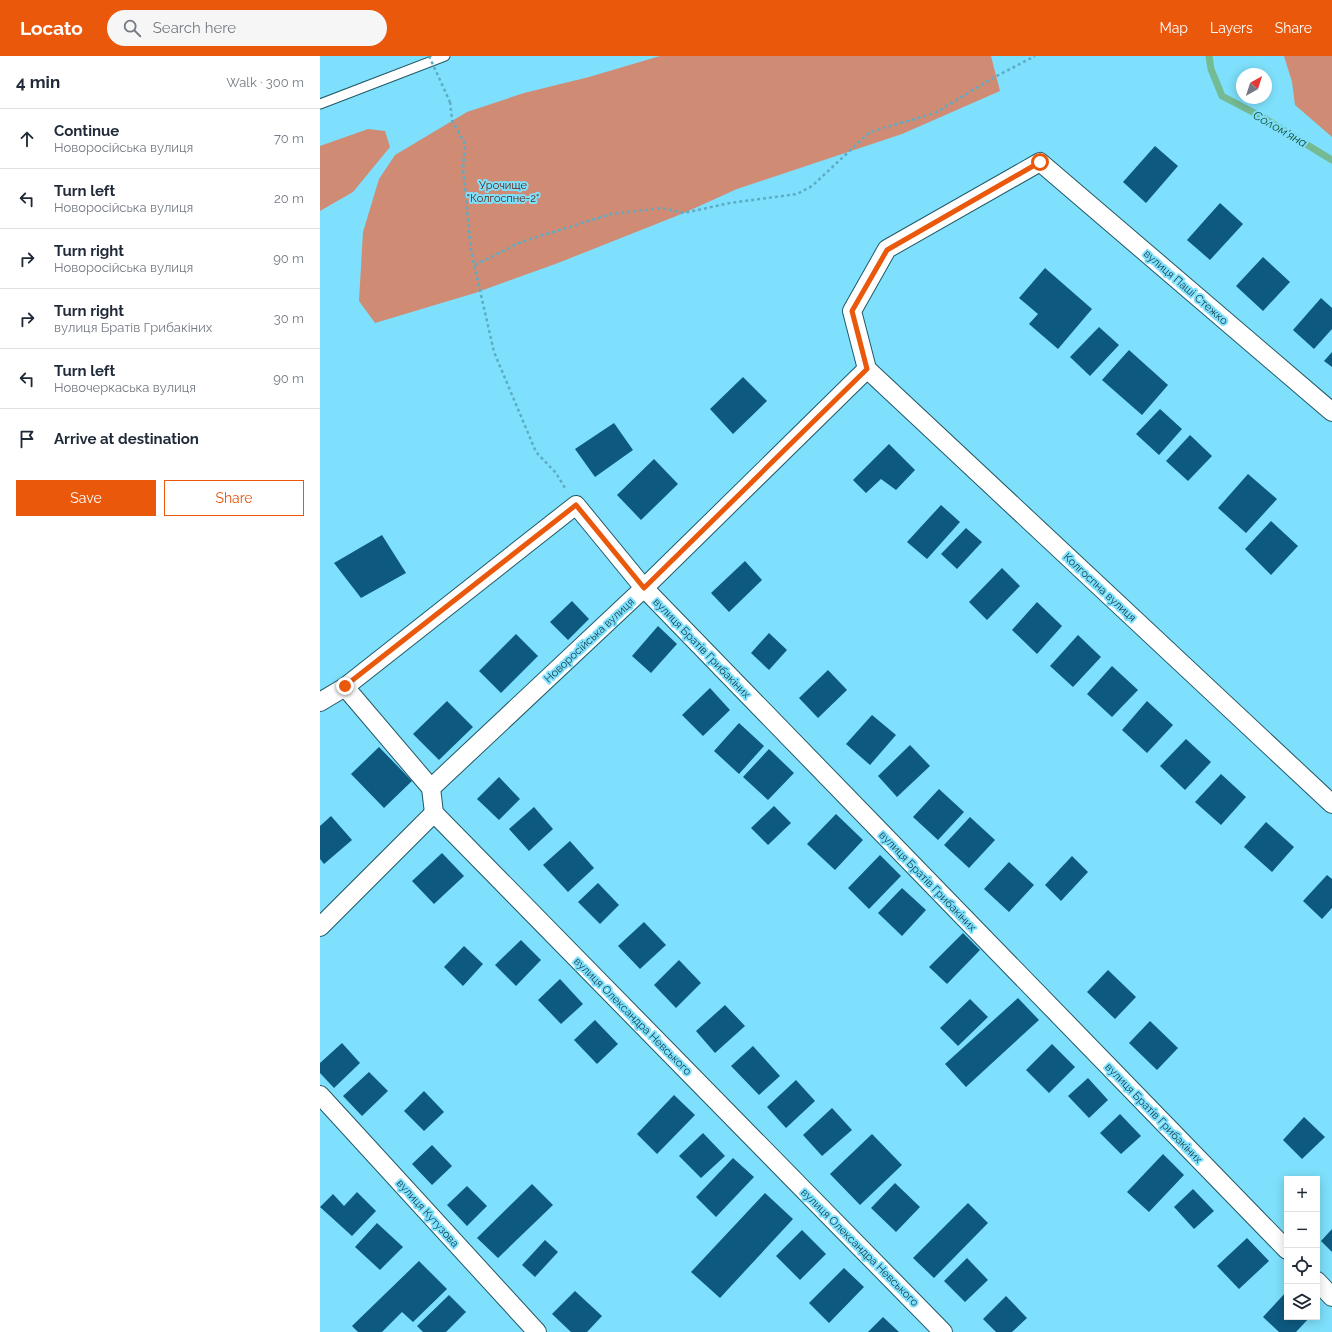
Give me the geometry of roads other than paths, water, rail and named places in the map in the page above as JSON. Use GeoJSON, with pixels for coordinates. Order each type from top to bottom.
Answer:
{"type":"FeatureCollection","features":[{"type":"Feature","properties":{"kind":"street","name":"вулиця Паші Стежко"},"geometry":{"type":"LineString","coordinates":[[867,369],[852,311],[887,250],[1040,162],[1332,412]]}},
{"type":"Feature","properties":{"kind":"street","name":"Новоросійська вулиця"},"geometry":{"type":"LineString","coordinates":[[431,788],[644,588],[867,369]]}},
{"type":"Feature","properties":{"kind":"street","name":"Колгоспна вулиця"},"geometry":{"type":"LineString","coordinates":[[867,369],[1332,804]]}},
{"type":"Feature","properties":{"kind":"street","name":"вулиця Братів Грибакіних"},"geometry":{"type":"LineString","coordinates":[[345,686],[576,505],[644,588],[1285,1248]]}},
{"type":"Feature","properties":{"kind":"street"},"geometry":{"type":"LineString","coordinates":[[320,702],[345,686],[431,788],[434,813],[320,927]]}},
{"type":"Feature","properties":{"kind":"street","name":"вулиця Олександра Невського"},"geometry":{"type":"LineString","coordinates":[[434,813],[943,1332]]}},
{"type":"Feature","properties":{"kind":"street","name":"вулиця Кутузова"},"geometry":{"type":"LineString","coordinates":[[320,1095],[537,1332]]}},
{"type":"Feature","properties":{"kind":"street"},"geometry":{"type":"LineString","coordinates":[[1320,1284],[1332,1296]]}},
{"type":"Feature","properties":{"kind":"lane"},"geometry":{"type":"LineString","coordinates":[[320,104],[445,56]]}},
{"type":"Feature","properties":{"kind":"waterway","name":"Солом'яна"},"geometry":{"type":"LineString","coordinates":[[1209,56],[1211,69],[1222,96],[1262,117],[1332,160]]}},
{"type":"Feature","properties":{"kind":"park label","name":"Урочище \"Колгоспне-2\""},"geometry":{"type":"Point","coordinates":[503,191]}}]}
